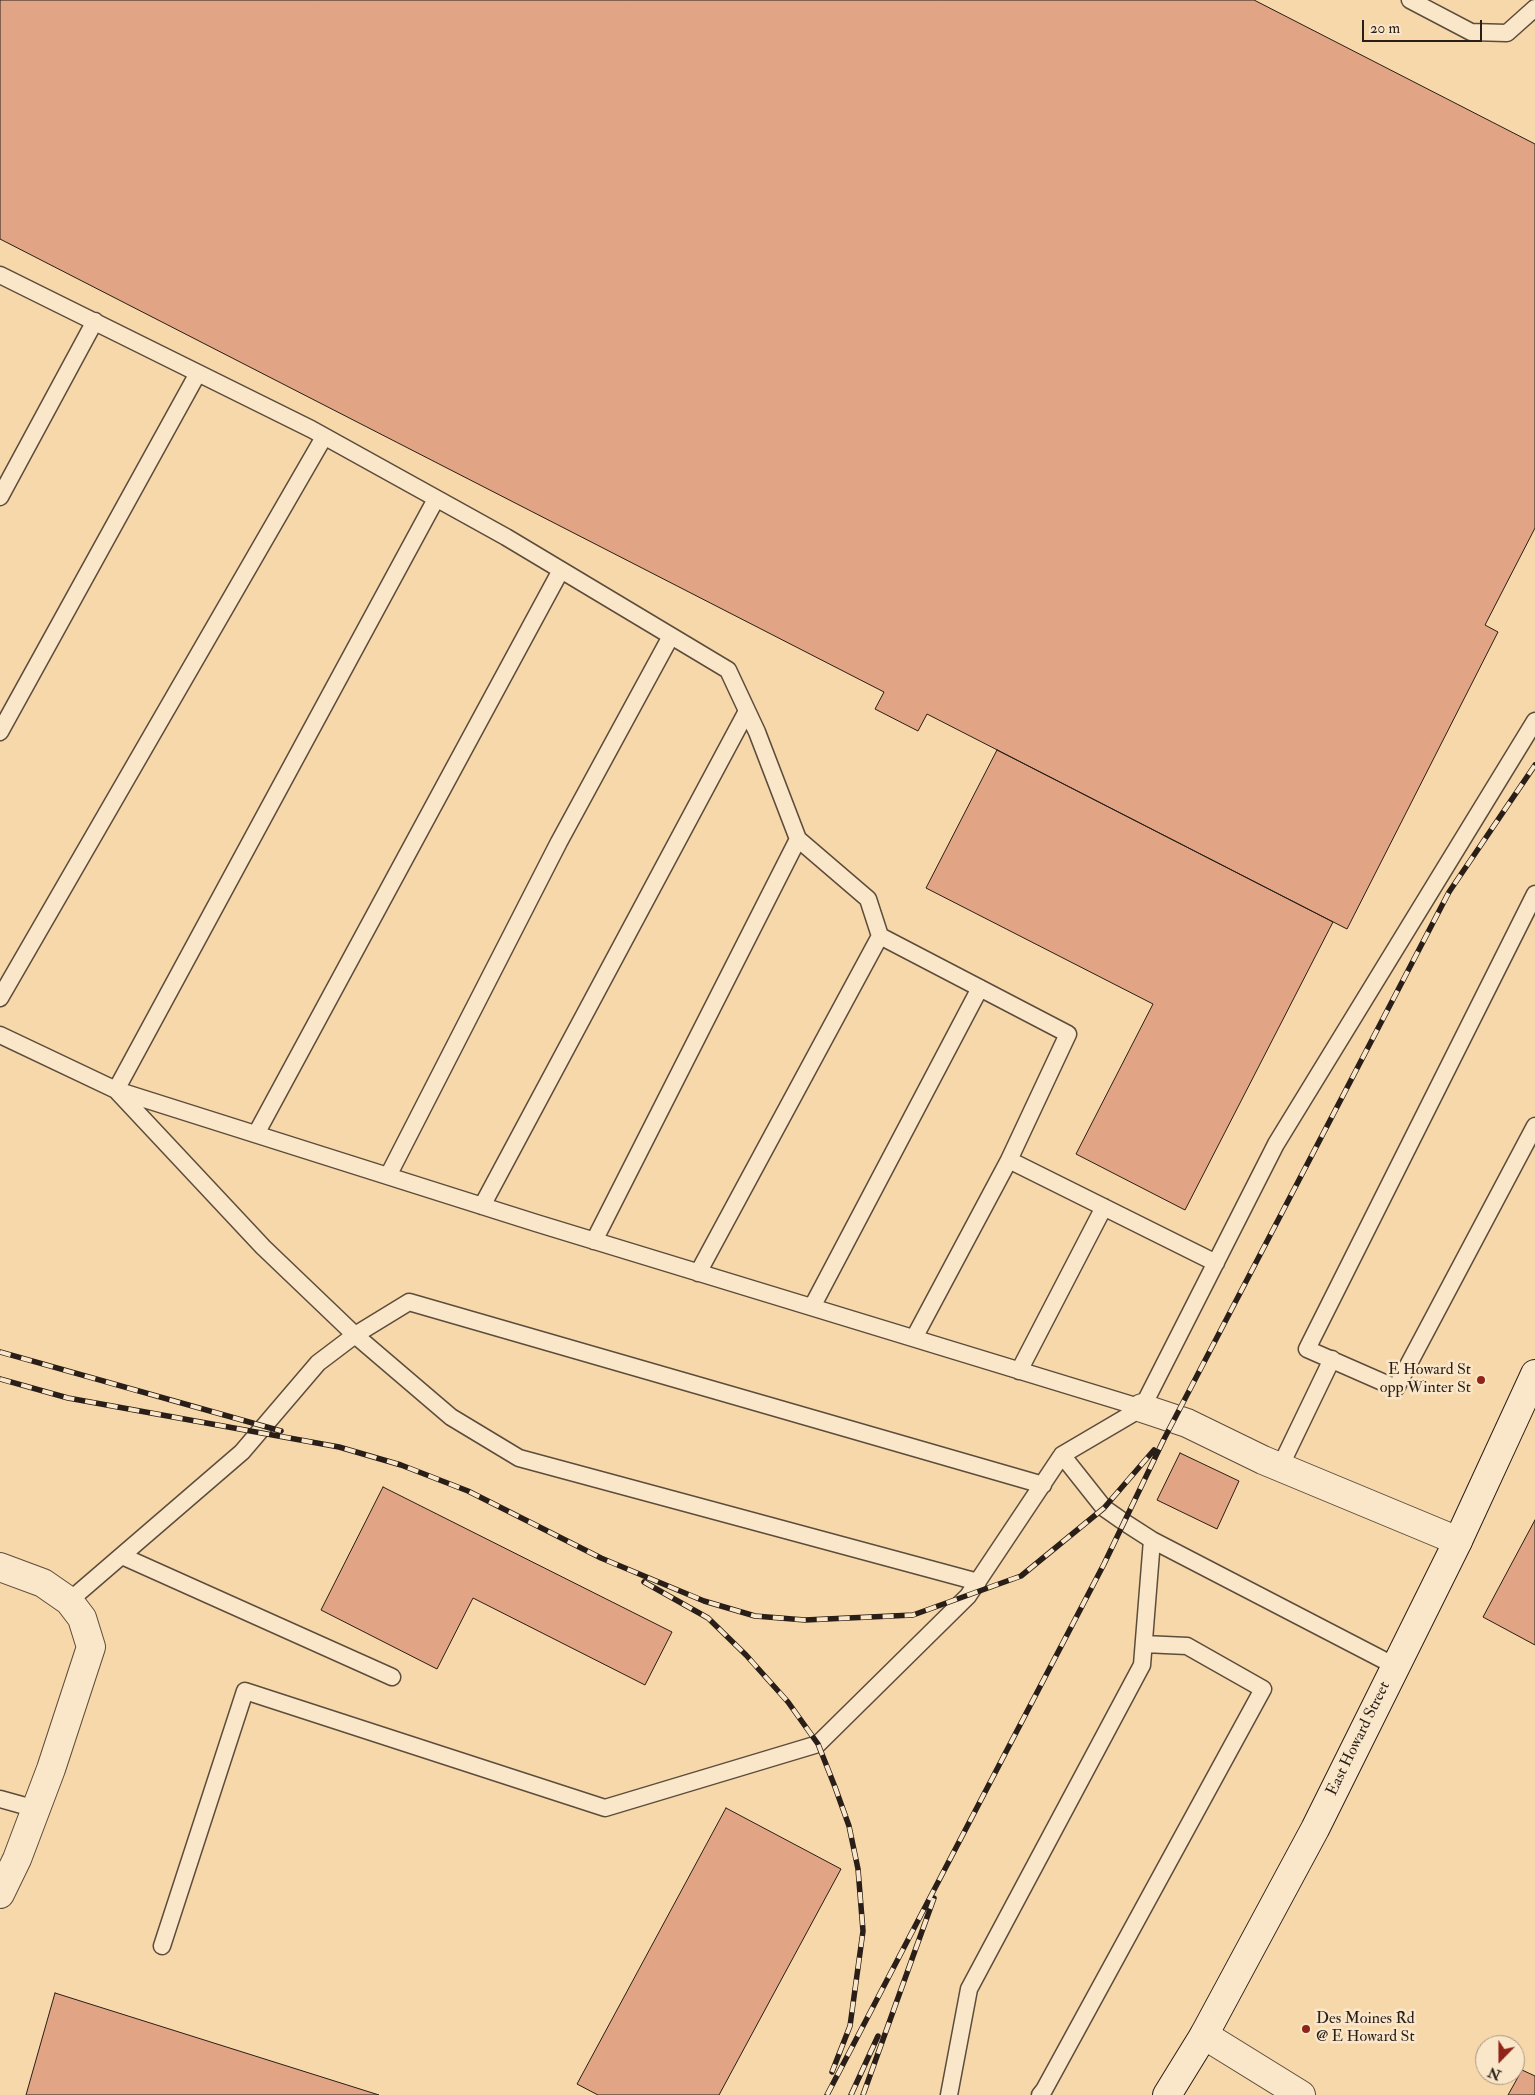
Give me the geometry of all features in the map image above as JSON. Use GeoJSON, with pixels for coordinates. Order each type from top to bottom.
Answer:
{"type":"FeatureCollection","features":[{"type":"Feature","properties":{"kind":"street","name":"East Howard Street"},"geometry":{"type":"LineString","coordinates":[[1168,2095],[1204,2035],[1315,1829],[1458,1541],[1527,1413],[1535,1374]]}},
{"type":"Feature","properties":{"kind":"street"},"geometry":{"type":"LineString","coordinates":[[1142,1408],[1186,1423],[1280,1467],[1458,1541]]}},
{"type":"Feature","properties":{"kind":"street"},"geometry":{"type":"LineString","coordinates":[[0,1567],[42,1583],[69,1602],[82,1618],[91,1647],[76,1699],[36,1809],[0,1894]]}},
{"type":"Feature","properties":{"kind":"street"},"geometry":{"type":"LineString","coordinates":[[1204,2035],[1300,2095]]}},
{"type":"Feature","properties":{"kind":"lane"},"geometry":{"type":"LineString","coordinates":[[1418,2],[1471,32],[1507,33],[1535,8]]}},
{"type":"Feature","properties":{"kind":"lane"},"geometry":{"type":"LineString","coordinates":[[0,275],[324,436],[561,570],[728,670],[747,711],[798,839],[868,899],[880,936],[1068,1034],[1009,1160],[914,1338]]}},
{"type":"Feature","properties":{"kind":"lane"},"geometry":{"type":"LineString","coordinates":[[0,497],[95,321]]}},
{"type":"Feature","properties":{"kind":"lane"},"geometry":{"type":"LineString","coordinates":[[0,732],[198,373]]}},
{"type":"Feature","properties":{"kind":"lane"},"geometry":{"type":"LineString","coordinates":[[0,998],[324,436]]}},
{"type":"Feature","properties":{"kind":"lane"},"geometry":{"type":"LineString","coordinates":[[116,1090],[436,499]]}},
{"type":"Feature","properties":{"kind":"lane"},"geometry":{"type":"LineString","coordinates":[[256,1134],[561,570]]}},
{"type":"Feature","properties":{"kind":"lane"},"geometry":{"type":"LineString","coordinates":[[388,1176],[559,842],[671,636]]}},
{"type":"Feature","properties":{"kind":"lane"},"geometry":{"type":"LineString","coordinates":[[482,1206],[747,711]]}},
{"type":"Feature","properties":{"kind":"lane"},"geometry":{"type":"LineString","coordinates":[[162,1946],[245,1691],[605,1808],[818,1744],[968,1596],[1062,1455],[1142,1408],[1276,1144],[1535,721]]}},
{"type":"Feature","properties":{"kind":"lane"},"geometry":{"type":"LineString","coordinates":[[594,1241],[798,839]]}},
{"type":"Feature","properties":{"kind":"lane"},"geometry":{"type":"LineString","coordinates":[[1535,894],[1308,1348],[1396,1388],[1535,1126]]}},
{"type":"Feature","properties":{"kind":"lane"},"geometry":{"type":"LineString","coordinates":[[698,1273],[880,936]]}},
{"type":"Feature","properties":{"kind":"lane"},"geometry":{"type":"LineString","coordinates":[[812,1308],[980,988]]}},
{"type":"Feature","properties":{"kind":"lane"},"geometry":{"type":"LineString","coordinates":[[0,1035],[116,1090],[594,1241],[1142,1408]]}},
{"type":"Feature","properties":{"kind":"lane"},"geometry":{"type":"LineString","coordinates":[[116,1090],[262,1247],[355,1335],[450,1417],[519,1458],[978,1582]]}},
{"type":"Feature","properties":{"kind":"lane"},"geometry":{"type":"LineString","coordinates":[[1009,1160],[1216,1263]]}},
{"type":"Feature","properties":{"kind":"lane"},"geometry":{"type":"LineString","coordinates":[[1019,1371],[1104,1207]]}},
{"type":"Feature","properties":{"kind":"lane"},"geometry":{"type":"LineString","coordinates":[[69,1602],[242,1452],[318,1363],[355,1335],[409,1302],[1043,1485]]}},
{"type":"Feature","properties":{"kind":"lane"},"geometry":{"type":"LineString","coordinates":[[1280,1467],[1332,1359]]}},
{"type":"Feature","properties":{"kind":"lane"},"geometry":{"type":"LineString","coordinates":[[1062,1455],[1104,1508],[1152,1540],[1395,1666]]}},
{"type":"Feature","properties":{"kind":"lane"},"geometry":{"type":"LineString","coordinates":[[949,2095],[969,1988],[1142,1665],[1152,1540]]}},
{"type":"Feature","properties":{"kind":"lane"},"geometry":{"type":"LineString","coordinates":[[122,1556],[392,1677]]}},
{"type":"Feature","properties":{"kind":"lane"},"geometry":{"type":"LineString","coordinates":[[1040,2095],[1263,1688],[1187,1646],[1144,1644]]}},
{"type":"Feature","properties":{"kind":"lane"},"geometry":{"type":"LineString","coordinates":[[0,1799],[36,1809]]}},
{"type":"Feature","properties":{"kind":"building"},"geometry":{"type":"Polygon","coordinates":[[[0,0],[1254,0],[1535,144],[1535,528],[1485,625],[1498,632],[1347,929],[927,714],[918,731],[875,709],[884,692],[0,239],[0,0]]]}},
{"type":"Feature","properties":{"kind":"building"},"geometry":{"type":"Polygon","coordinates":[[[997,750],[1333,922],[1185,1210],[1076,1154],[1153,1004],[926,888],[997,750]]]}},
{"type":"Feature","properties":{"kind":"building"},"geometry":{"type":"Polygon","coordinates":[[[1180,1453],[1239,1481],[1217,1529],[1157,1500],[1180,1453]]]}},
{"type":"Feature","properties":{"kind":"building"},"geometry":{"type":"Polygon","coordinates":[[[383,1487],[672,1632],[645,1685],[473,1598],[437,1669],[321,1610],[383,1487]]]}},
{"type":"Feature","properties":{"kind":"building"},"geometry":{"type":"Polygon","coordinates":[[[1535,1520],[1535,1645],[1483,1617],[1535,1520]]]}},
{"type":"Feature","properties":{"kind":"building"},"geometry":{"type":"Polygon","coordinates":[[[726,1808],[841,1869],[719,2095],[598,2095],[577,2084],[726,1808]]]}},
{"type":"Feature","properties":{"kind":"building"},"geometry":{"type":"Polygon","coordinates":[[[55,1993],[379,2095],[26,2095],[55,1993]]]}},
{"type":"Feature","properties":{"kind":"building"},"geometry":{"type":"Polygon","coordinates":[[[1525,2071],[1535,2076],[1535,2095],[1508,2095],[1514,2085],[1525,2085],[1525,2071]]]}},
{"type":"Feature","properties":{"kind":"railway"},"geometry":{"type":"LineString","coordinates":[[827,2095],[1104,1564],[1164,1439],[1449,892],[1535,765]]}},
{"type":"Feature","properties":{"kind":"railway"},"geometry":{"type":"LineString","coordinates":[[0,1352],[281,1431]]}},
{"type":"Feature","properties":{"kind":"railway"},"geometry":{"type":"LineString","coordinates":[[0,1379],[68,1398],[339,1447],[401,1465],[468,1491],[601,1558],[704,1601],[755,1616],[805,1620],[913,1615],[1021,1576],[1104,1508],[1154,1450]]}},
{"type":"Feature","properties":{"kind":"railway"},"geometry":{"type":"LineString","coordinates":[[644,1582],[708,1618],[746,1655],[788,1702],[818,1744],[835,1787],[849,1826],[858,1869],[863,1931],[850,2026],[832,2072]]}},
{"type":"Feature","properties":{"kind":"railway"},"geometry":{"type":"LineString","coordinates":[[863,2095],[934,1898]]}},
{"type":"Feature","properties":{"kind":"railway"},"geometry":{"type":"LineString","coordinates":[[851,2095],[878,2036]]}},
{"type":"Feature","properties":{"kind":"place","name":"E Howard St opp Winter St"},"geometry":{"type":"Point","coordinates":[1481,1380]}},
{"type":"Feature","properties":{"kind":"place","name":"Des Moines Rd @ E Howard St"},"geometry":{"type":"Point","coordinates":[1306,2029]}}]}
